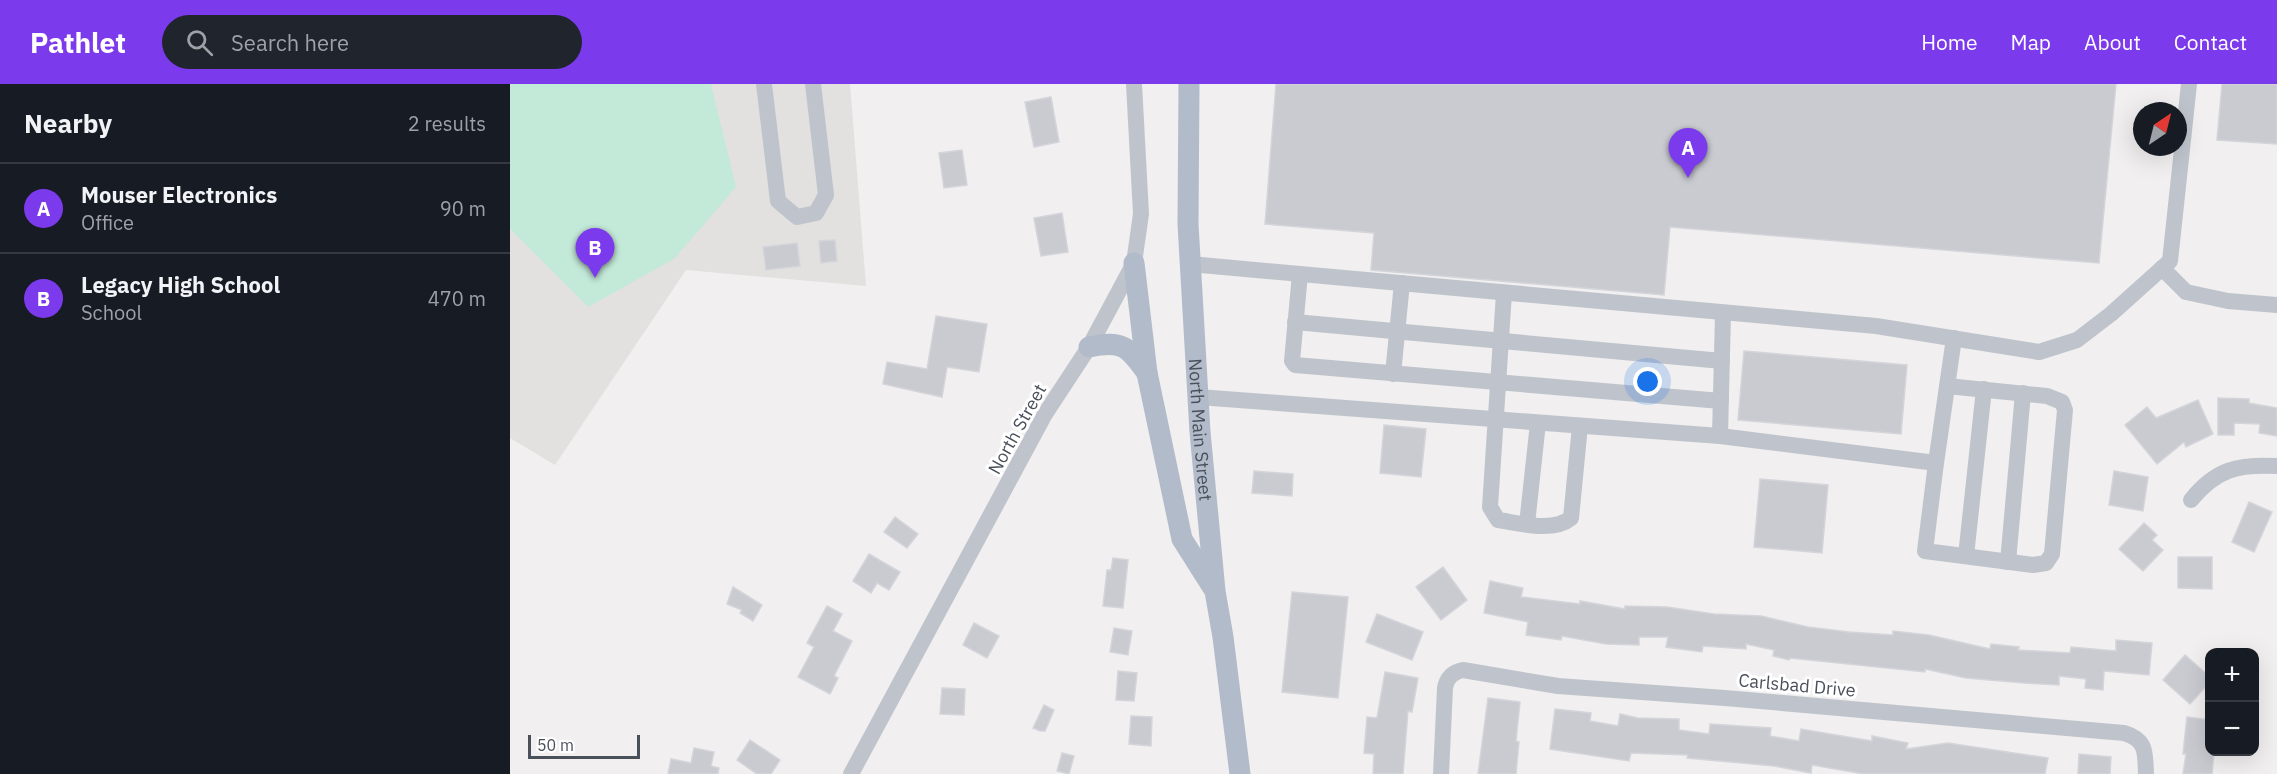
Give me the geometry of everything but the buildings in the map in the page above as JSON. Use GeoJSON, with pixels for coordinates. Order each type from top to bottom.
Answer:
{"type":"FeatureCollection","features":[{"type":"Feature","properties":{"kind":"main road","name":"North Main Street"},"geometry":{"type":"LineString","coordinates":[[1189,84],[1188,224],[1198,397],[1215,591],[1240,774]]}},
{"type":"Feature","properties":{"kind":"main road"},"geometry":{"type":"LineString","coordinates":[[1134,263],[1147,373],[1182,539],[1215,591]]}},
{"type":"Feature","properties":{"kind":"main road"},"geometry":{"type":"LineString","coordinates":[[1089,347],[1109,343],[1122,347],[1134,355],[1147,373]]}},
{"type":"Feature","properties":{"kind":"street"},"geometry":{"type":"LineString","coordinates":[[764,84],[778,201],[797,217],[816,213],[826,195],[813,84]]}},
{"type":"Feature","properties":{"kind":"street","name":"North Street"},"geometry":{"type":"LineString","coordinates":[[850,774],[1045,414],[1089,347],[1134,263],[1141,214],[1134,84]]}},
{"type":"Feature","properties":{"kind":"street"},"geometry":{"type":"LineString","coordinates":[[1190,264],[1876,326],[2039,351],[2077,340],[2111,314],[2170,261],[2189,84]]}},
{"type":"Feature","properties":{"kind":"street"},"geometry":{"type":"LineString","coordinates":[[2162,268],[2186,292],[2228,301],[2277,305]]}},
{"type":"Feature","properties":{"kind":"street"},"geometry":{"type":"LineString","coordinates":[[1300,274],[1292,361],[1295,365],[1721,401]]}},
{"type":"Feature","properties":{"kind":"street"},"geometry":{"type":"LineString","coordinates":[[1393,375],[1402,283]]}},
{"type":"Feature","properties":{"kind":"street"},"geometry":{"type":"LineString","coordinates":[[1504,293],[1490,507],[1498,520],[1549,526],[1564,524],[1571,518],[1580,426]]}},
{"type":"Feature","properties":{"kind":"street"},"geometry":{"type":"LineString","coordinates":[[1720,436],[1723,313]]}},
{"type":"Feature","properties":{"kind":"street"},"geometry":{"type":"LineString","coordinates":[[1295,322],[1722,361]]}},
{"type":"Feature","properties":{"kind":"street"},"geometry":{"type":"LineString","coordinates":[[1947,386],[2047,396],[2062,402],[2065,410],[2052,554],[2046,563],[2033,565],[1925,551],[1936,463],[1947,386],[1954,338]]}},
{"type":"Feature","properties":{"kind":"street"},"geometry":{"type":"LineString","coordinates":[[1966,556],[1984,390]]}},
{"type":"Feature","properties":{"kind":"street"},"geometry":{"type":"LineString","coordinates":[[2008,561],[2023,393]]}},
{"type":"Feature","properties":{"kind":"street"},"geometry":{"type":"LineString","coordinates":[[1198,397],[1720,436],[1936,463]]}},
{"type":"Feature","properties":{"kind":"street"},"geometry":{"type":"LineString","coordinates":[[1527,524],[1538,423]]}},
{"type":"Feature","properties":{"kind":"street"},"geometry":{"type":"LineString","coordinates":[[2191,500],[2204,484],[2236,467],[2277,466]]}},
{"type":"Feature","properties":{"kind":"street","name":"Carlsbad Drive"},"geometry":{"type":"LineString","coordinates":[[1441,774],[1445,688],[1450,677],[1463,670],[1558,686],[2124,733],[2136,737],[2144,748],[2146,774]]}},
{"type":"Feature","properties":{"kind":"shaded area"},"geometry":{"type":"Polygon","coordinates":[[[510,84],[850,84],[866,286],[686,270],[555,465],[510,438],[510,84]]]}},
{"type":"Feature","properties":{"kind":"green space"},"geometry":{"type":"Polygon","coordinates":[[[510,84],[711,84],[736,187],[674,259],[588,307],[510,229],[510,84]]]}},
{"type":"Feature","properties":{"kind":"place","name":"Mouser Electronics"},"geometry":{"type":"Point","coordinates":[1688,178]}},
{"type":"Feature","properties":{"kind":"place","name":"Legacy High School"},"geometry":{"type":"Point","coordinates":[595,278]}}]}
